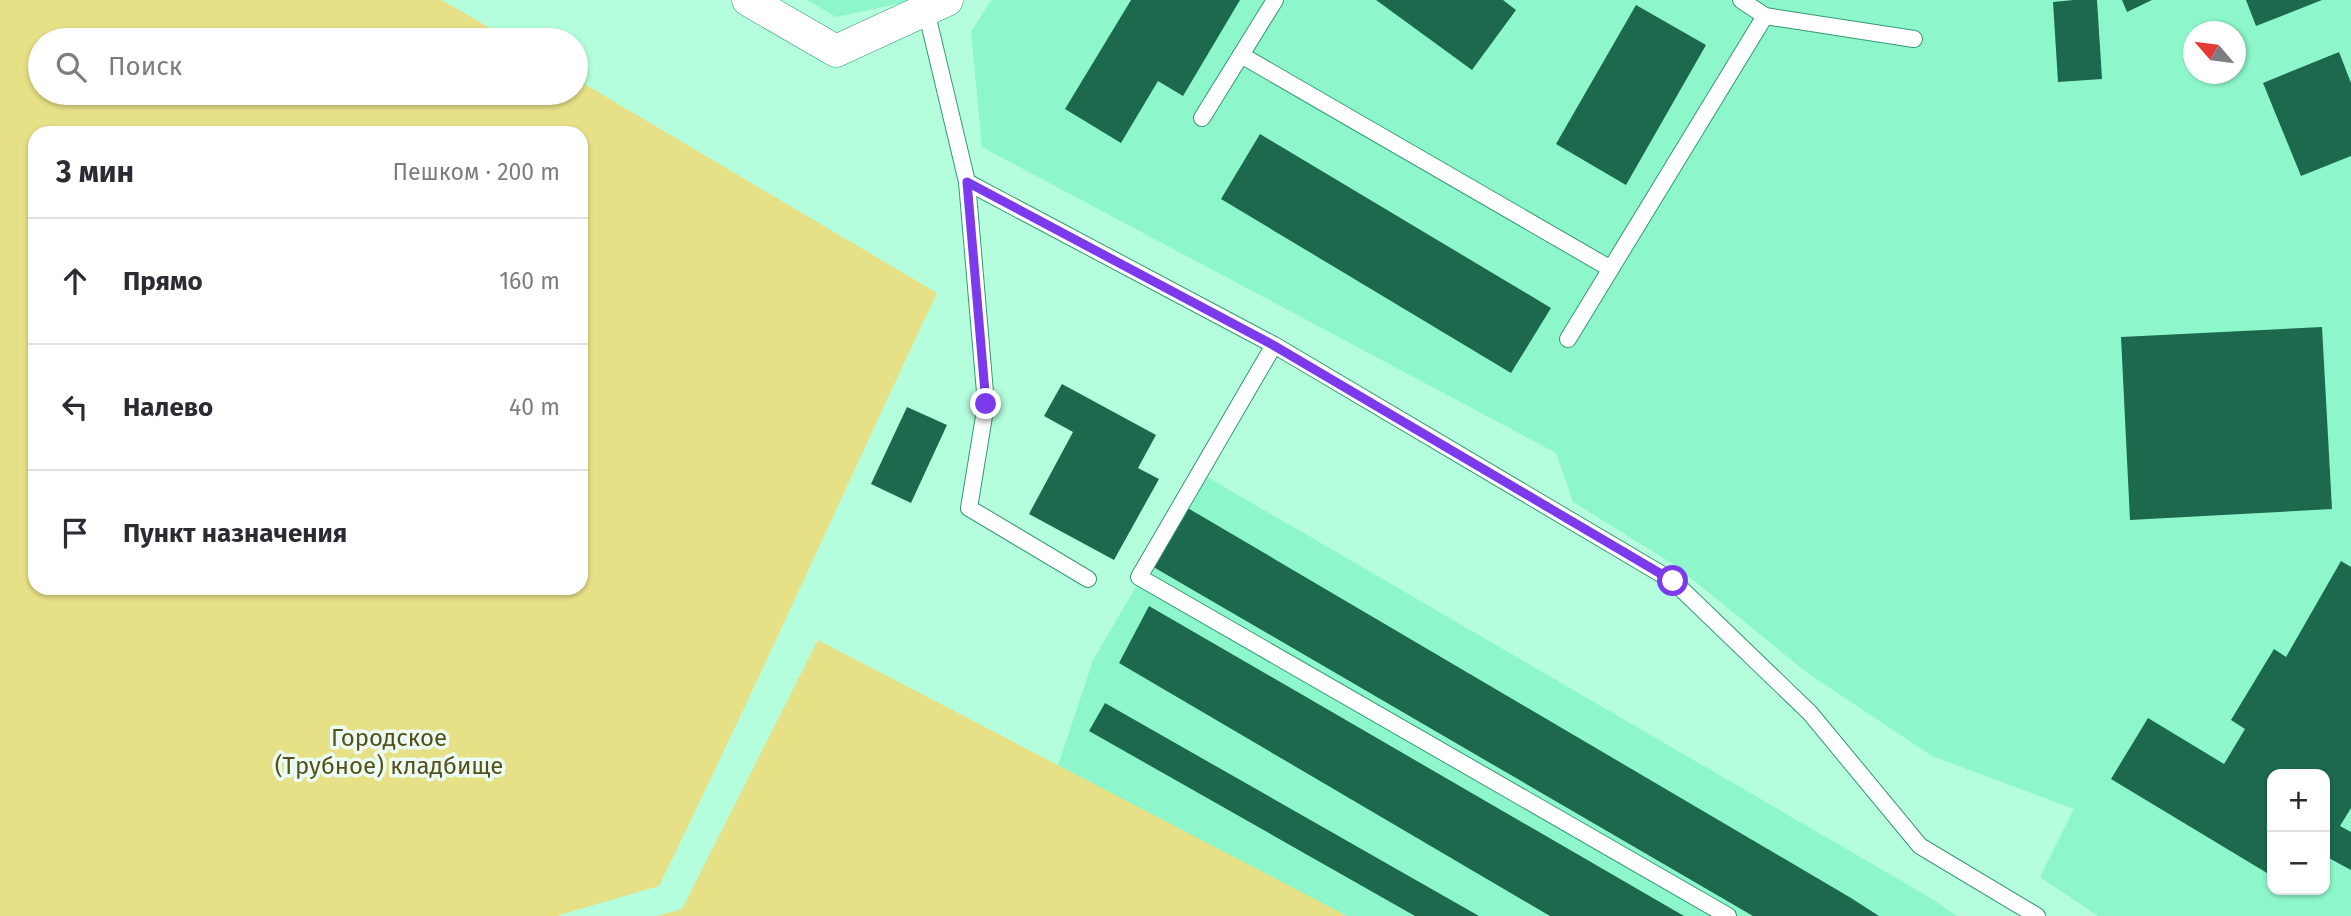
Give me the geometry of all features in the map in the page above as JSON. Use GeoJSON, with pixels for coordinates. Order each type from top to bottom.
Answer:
{"type":"FeatureCollection","features":[{"type":"Feature","properties":{"kind":"street"},"geometry":{"type":"LineString","coordinates":[[748,0],[836,51],[936,5]]}},
{"type":"Feature","properties":{"kind":"lane"},"geometry":{"type":"LineString","coordinates":[[1202,118],[1275,0]]}},
{"type":"Feature","properties":{"kind":"lane"},"geometry":{"type":"LineString","coordinates":[[1741,0],[1765,16],[1914,39]]}},
{"type":"Feature","properties":{"kind":"lane"},"geometry":{"type":"LineString","coordinates":[[936,5],[967,182],[986,404],[969,508],[1088,579]]}},
{"type":"Feature","properties":{"kind":"lane"},"geometry":{"type":"LineString","coordinates":[[1568,340],[1765,16]]}},
{"type":"Feature","properties":{"kind":"lane"},"geometry":{"type":"LineString","coordinates":[[1241,55],[1611,269]]}},
{"type":"Feature","properties":{"kind":"lane"},"geometry":{"type":"LineString","coordinates":[[967,182],[1273,345],[1673,581],[1810,713],[1920,846],[2037,916]]}},
{"type":"Feature","properties":{"kind":"lane"},"geometry":{"type":"LineString","coordinates":[[1273,345],[1139,577],[1728,916]]}},
{"type":"Feature","properties":{"kind":"shaded area"},"geometry":{"type":"Polygon","coordinates":[[[807,0],[915,0],[836,17],[807,0]]]}},
{"type":"Feature","properties":{"kind":"shaded area"},"geometry":{"type":"Polygon","coordinates":[[[991,0],[2351,0],[2351,916],[2098,916],[2040,877],[2074,809],[1932,756],[1806,672],[1676,566],[1573,502],[1556,453],[982,147],[971,32],[991,0]]]}},
{"type":"Feature","properties":{"kind":"shaded area"},"geometry":{"type":"Polygon","coordinates":[[[1202,474],[1929,897],[1957,916],[1347,916],[1057,768],[1093,660],[1202,474]]]}},
{"type":"Feature","properties":{"kind":"green space","name":"Городское (Трубное) кладбище"},"geometry":{"type":"Polygon","coordinates":[[[0,0],[442,0],[490,28],[28,28],[28,105],[588,105],[588,86],[937,293],[659,886],[556,916],[0,916],[0,0]]]}},
{"type":"Feature","properties":{"kind":"green space"},"geometry":{"type":"Polygon","coordinates":[[[818,640],[1347,916],[657,916],[682,909],[818,640]]]}},
{"type":"Feature","properties":{"kind":"building"},"geometry":{"type":"Polygon","coordinates":[[[1131,0],[1240,0],[1183,96],[1158,81],[1121,143],[1065,109],[1131,0]]]}},
{"type":"Feature","properties":{"kind":"building"},"geometry":{"type":"Polygon","coordinates":[[[1376,0],[1503,0],[1516,10],[1472,70],[1376,0]]]}},
{"type":"Feature","properties":{"kind":"building"},"geometry":{"type":"Polygon","coordinates":[[[2097,0],[2102,79],[2058,82],[2053,2],[2097,0]]]}},
{"type":"Feature","properties":{"kind":"building"},"geometry":{"type":"Polygon","coordinates":[[[2122,0],[2152,0],[2127,12],[2122,0]]]}},
{"type":"Feature","properties":{"kind":"building"},"geometry":{"type":"Polygon","coordinates":[[[2246,0],[2322,0],[2256,26],[2246,0]]]}},
{"type":"Feature","properties":{"kind":"building"},"geometry":{"type":"Polygon","coordinates":[[[1636,5],[1706,45],[1626,185],[1556,144],[1636,5]]]}},
{"type":"Feature","properties":{"kind":"building"},"geometry":{"type":"Polygon","coordinates":[[[2339,52],[2351,83],[2351,156],[2301,176],[2263,83],[2339,52]]]}},
{"type":"Feature","properties":{"kind":"building"},"geometry":{"type":"Polygon","coordinates":[[[1260,134],[1551,308],[1511,373],[1221,199],[1260,134]]]}},
{"type":"Feature","properties":{"kind":"building"},"geometry":{"type":"Polygon","coordinates":[[[2322,327],[2332,509],[2130,520],[2121,337],[2322,327]]]}},
{"type":"Feature","properties":{"kind":"building"},"geometry":{"type":"Polygon","coordinates":[[[1062,384],[1156,435],[1138,468],[1159,479],[1114,560],[1029,514],[1073,432],[1044,416],[1062,384]]]}},
{"type":"Feature","properties":{"kind":"building"},"geometry":{"type":"Polygon","coordinates":[[[907,407],[947,425],[911,503],[871,484],[907,407]]]}},
{"type":"Feature","properties":{"kind":"building"},"geometry":{"type":"Polygon","coordinates":[[[1186,507],[1879,916],[1753,916],[1150,565],[1186,507]]]}},
{"type":"Feature","properties":{"kind":"building"},"geometry":{"type":"Polygon","coordinates":[[[2341,561],[2351,567],[2351,808],[2340,826],[2351,832],[2351,870],[2330,859],[2330,769],[2267,769],[2267,873],[2111,779],[2148,718],[2224,764],[2245,729],[2231,720],[2274,649],[2286,657],[2341,561]]]}},
{"type":"Feature","properties":{"kind":"building"},"geometry":{"type":"Polygon","coordinates":[[[1149,606],[1684,916],[1550,916],[1119,663],[1149,606]]]}},
{"type":"Feature","properties":{"kind":"building"},"geometry":{"type":"Polygon","coordinates":[[[1105,703],[1479,916],[1415,916],[1089,731],[1105,703]]]}},
{"type":"Feature","properties":{"kind":"route"},"geometry":{"type":"LineString","coordinates":[[986,404],[967,182],[1273,345],[1673,581]]}}]}
